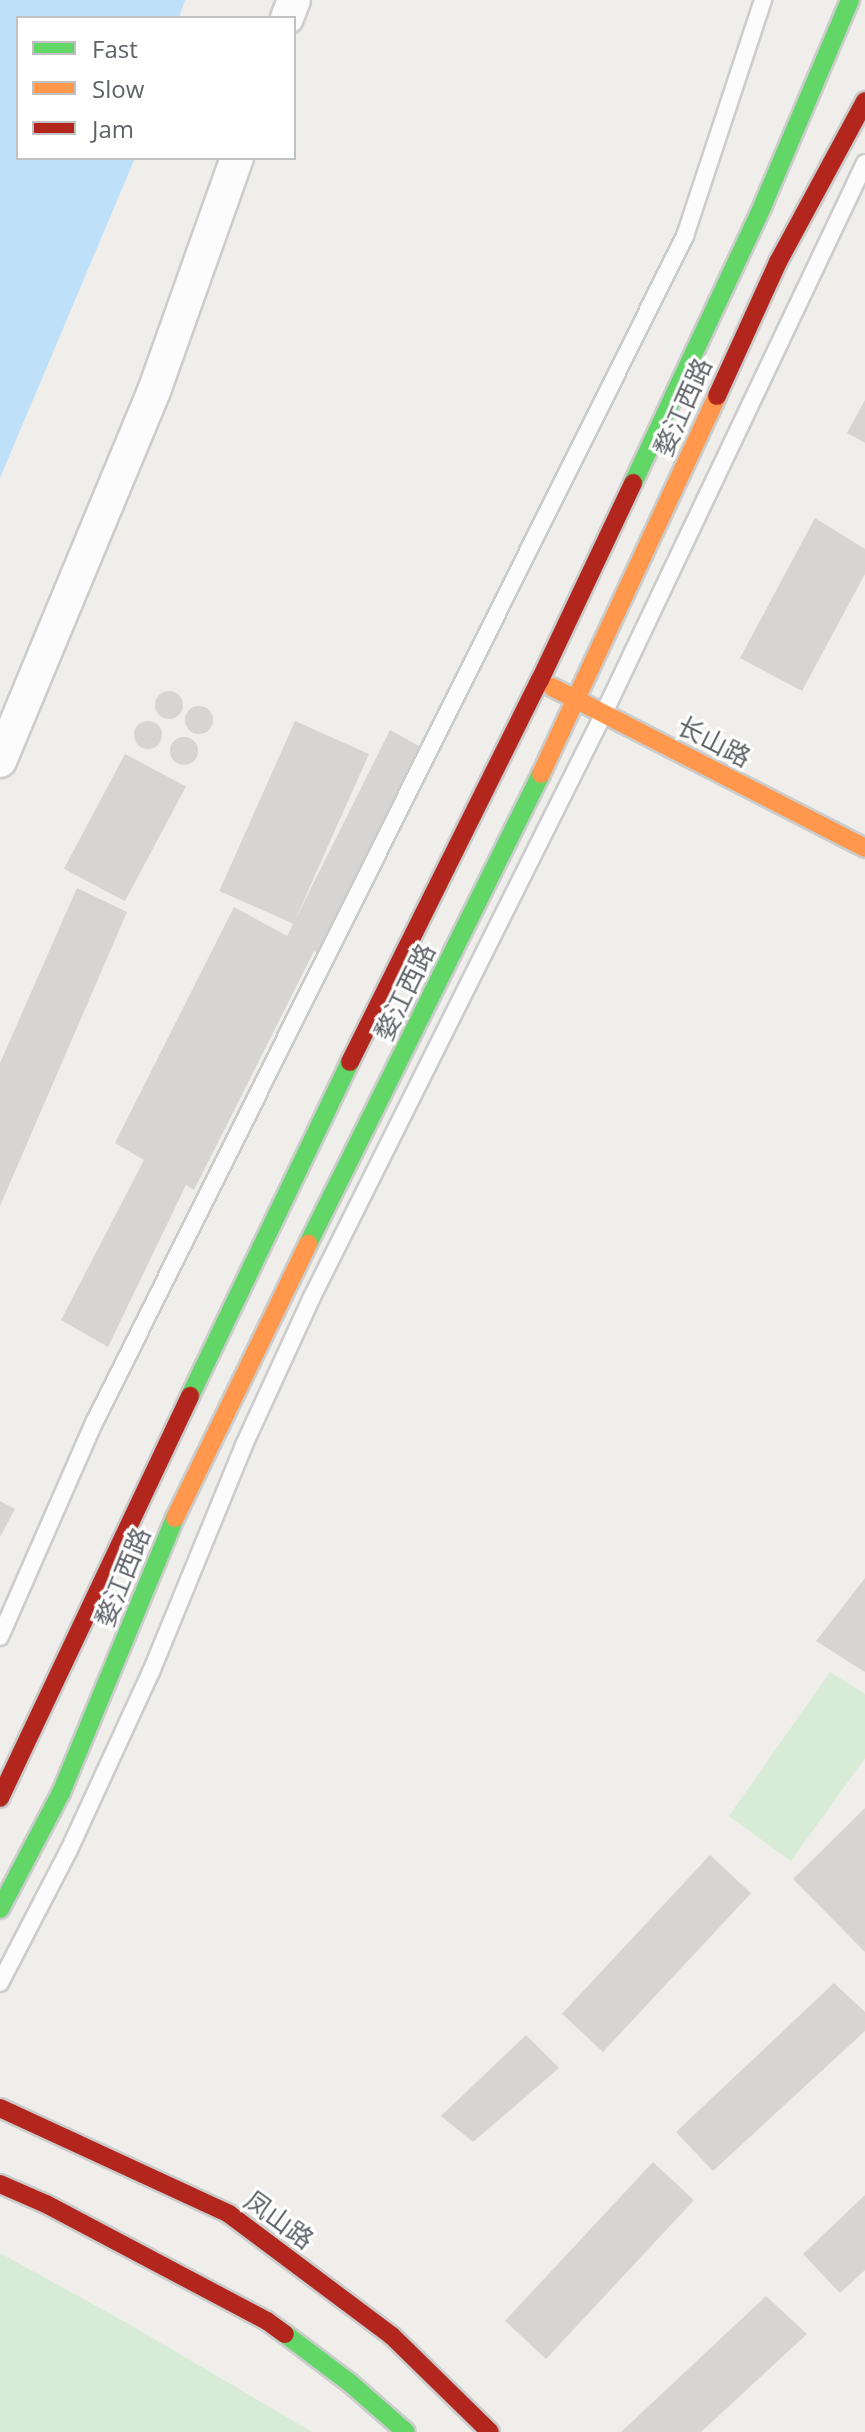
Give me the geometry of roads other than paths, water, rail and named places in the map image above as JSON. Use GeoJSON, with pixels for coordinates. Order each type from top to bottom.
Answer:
{"type":"FeatureCollection","features":[{"type":"Feature","properties":{"kind":"main road","name":"婺江西路"},"geometry":{"type":"LineString","coordinates":[[0,1798],[316,1130],[540,680],[763,205],[850,0]]}},
{"type":"Feature","properties":{"kind":"main road","name":"婺江西路"},"geometry":{"type":"LineString","coordinates":[[0,1909],[61,1793],[189,1484],[577,702],[778,262],[865,101]]}},
{"type":"Feature","properties":{"kind":"main road","name":"长山路"},"geometry":{"type":"LineString","coordinates":[[540,680],[577,702],[865,848]]}},
{"type":"Feature","properties":{"kind":"main road","name":"凤山路"},"geometry":{"type":"LineString","coordinates":[[0,2108],[229,2214],[392,2336],[490,2432]]}},
{"type":"Feature","properties":{"kind":"main road"},"geometry":{"type":"LineString","coordinates":[[0,2184],[46,2204],[267,2321],[350,2383],[406,2432]]}},
{"type":"Feature","properties":{"kind":"street"},"geometry":{"type":"LineString","coordinates":[[0,761],[154,391],[236,160]]}},
{"type":"Feature","properties":{"kind":"lane"},"geometry":{"type":"LineString","coordinates":[[0,1637],[95,1421],[685,236],[763,0]]}},
{"type":"Feature","properties":{"kind":"lane"},"geometry":{"type":"LineString","coordinates":[[0,1983],[69,1850],[151,1672],[244,1445],[311,1299],[603,715],[865,163]]}},
{"type":"Feature","properties":{"kind":"water"},"geometry":{"type":"Polygon","coordinates":[[[0,0],[185,0],[180,16],[16,16],[16,160],[134,160],[0,478],[0,0]]]}}]}
